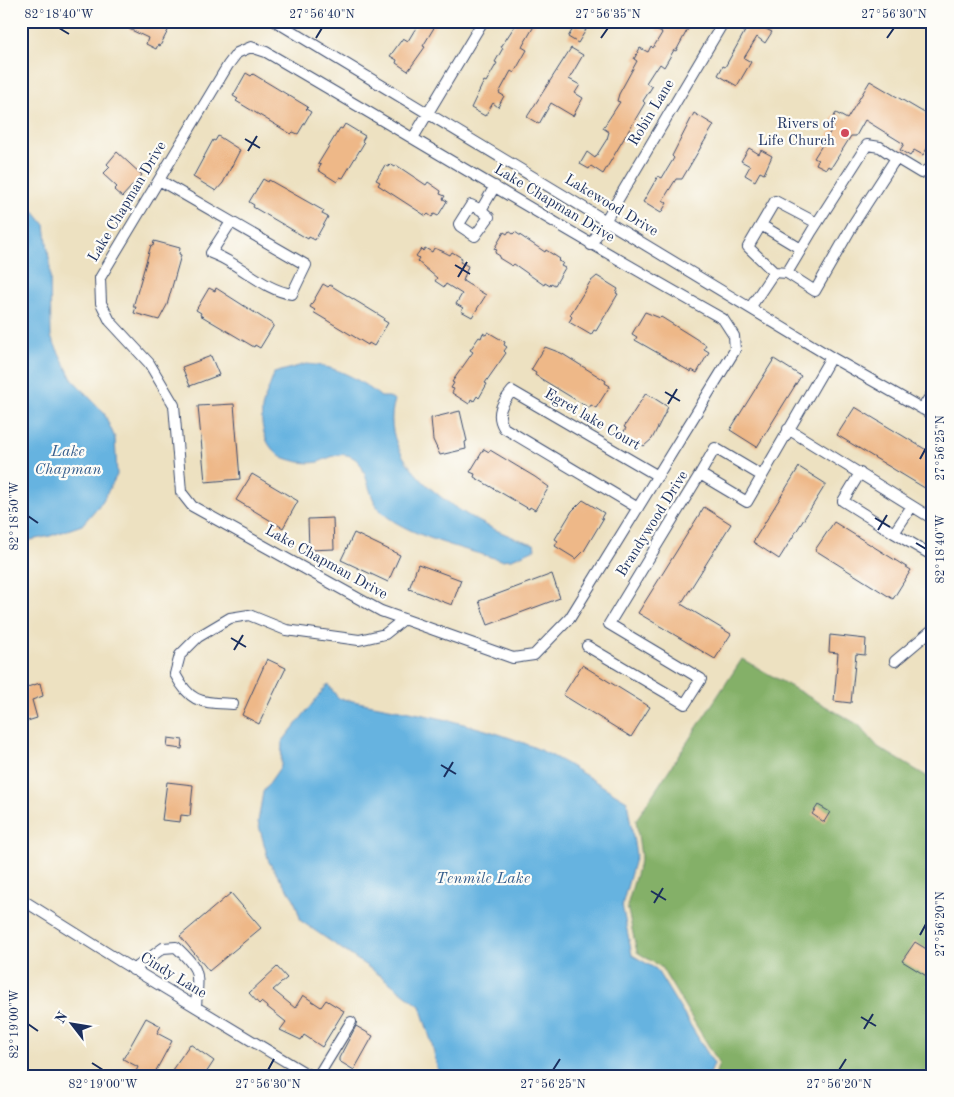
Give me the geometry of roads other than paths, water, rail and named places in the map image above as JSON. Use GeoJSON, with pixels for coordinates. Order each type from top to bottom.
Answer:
{"type":"FeatureCollection","features":[{"type":"Feature","properties":{"kind":"street","name":"Lakewood Drive"},"geometry":{"type":"LineString","coordinates":[[275,21],[292,26],[428,113],[831,357],[933,415]]}},
{"type":"Feature","properties":{"kind":"street"},"geometry":{"type":"LineString","coordinates":[[414,138],[482,21]]}},
{"type":"Feature","properties":{"kind":"street","name":"Robin Lane"},"geometry":{"type":"LineString","coordinates":[[591,245],[724,21]]}},
{"type":"Feature","properties":{"kind":"street","name":"Lake Chapman Drive"},"geometry":{"type":"LineString","coordinates":[[252,47],[266,52],[414,138],[591,245],[723,319],[734,336],[735,350],[570,618],[534,655],[513,658],[381,611],[192,506],[182,492],[174,405],[149,363],[110,321],[101,303],[100,278],[237,53],[252,47]]}},
{"type":"Feature","properties":{"kind":"street"},"geometry":{"type":"LineString","coordinates":[[787,273],[867,145],[880,147],[921,173],[933,167]]}},
{"type":"Feature","properties":{"kind":"street"},"geometry":{"type":"LineString","coordinates":[[817,223],[775,201],[748,248],[774,272],[787,273],[815,291],[854,223],[896,158]]}},
{"type":"Feature","properties":{"kind":"street"},"geometry":{"type":"LineString","coordinates":[[159,180],[306,265],[292,294],[278,292],[228,259],[211,253],[231,222]]}},
{"type":"Feature","properties":{"kind":"street"},"geometry":{"type":"LineString","coordinates":[[481,210],[495,186]]}},
{"type":"Feature","properties":{"kind":"street"},"geometry":{"type":"LineString","coordinates":[[761,225],[801,249]]}},
{"type":"Feature","properties":{"kind":"street"},"geometry":{"type":"LineString","coordinates":[[750,308],[774,272]]}},
{"type":"Feature","properties":{"kind":"street","name":"Brandywood Drive"},"geometry":{"type":"LineString","coordinates":[[587,646],[685,704],[701,679],[609,624],[700,474],[747,502],[831,357]]}},
{"type":"Feature","properties":{"kind":"street","name":"Egret lake Court"},"geometry":{"type":"LineString","coordinates":[[638,508],[504,428],[500,422],[499,412],[503,402],[512,391],[658,476]]}},
{"type":"Feature","properties":{"kind":"street"},"geometry":{"type":"LineString","coordinates":[[922,409],[933,392]]}},
{"type":"Feature","properties":{"kind":"street"},"geometry":{"type":"LineString","coordinates":[[788,429],[933,519]]}},
{"type":"Feature","properties":{"kind":"street"},"geometry":{"type":"LineString","coordinates":[[700,474],[715,448],[762,476]]}},
{"type":"Feature","properties":{"kind":"street"},"geometry":{"type":"LineString","coordinates":[[860,473],[843,501],[930,554]]}},
{"type":"Feature","properties":{"kind":"street"},"geometry":{"type":"LineString","coordinates":[[894,533],[912,506]]}},
{"type":"Feature","properties":{"kind":"street"},"geometry":{"type":"LineString","coordinates":[[233,704],[204,702],[186,693],[175,674],[180,655],[198,637],[230,618],[249,615],[286,630],[359,640],[385,634],[404,619]]}},
{"type":"Feature","properties":{"kind":"street"},"geometry":{"type":"LineString","coordinates":[[895,661],[933,629]]}},
{"type":"Feature","properties":{"kind":"street","name":"Cindy Lane"},"geometry":{"type":"LineString","coordinates":[[21,899],[133,970],[310,1076]]}},
{"type":"Feature","properties":{"kind":"street"},"geometry":{"type":"LineString","coordinates":[[133,970],[164,948],[176,947],[194,964],[198,978],[196,1007]]}},
{"type":"Feature","properties":{"kind":"street"},"geometry":{"type":"LineString","coordinates":[[318,1076],[351,1022]]}},
{"type":"Feature","properties":{"kind":"water","name":"Lake Chapman"},"geometry":{"type":"Polygon","coordinates":[[[21,195],[45,225],[50,267],[51,337],[72,379],[104,413],[115,438],[117,475],[102,502],[82,525],[50,536],[21,542],[21,195]]]}},
{"type":"Feature","properties":{"kind":"water"},"geometry":{"type":"Polygon","coordinates":[[[306,364],[337,370],[364,384],[381,397],[389,397],[395,400],[392,425],[399,450],[415,472],[436,493],[460,510],[512,537],[534,544],[535,549],[512,559],[501,560],[436,540],[402,526],[379,509],[372,497],[362,467],[354,458],[340,455],[318,462],[306,463],[288,459],[275,452],[266,440],[262,425],[262,409],[274,373],[306,364]]]}},
{"type":"Feature","properties":{"kind":"water","name":"Tenmile Lake"},"geometry":{"type":"Polygon","coordinates":[[[328,684],[338,698],[440,718],[514,739],[561,761],[627,801],[636,855],[622,905],[632,955],[656,969],[714,1064],[709,1076],[439,1076],[432,1044],[420,1006],[381,976],[301,921],[294,899],[269,862],[258,822],[263,792],[281,766],[282,742],[328,684]]]}},
{"type":"Feature","properties":{"kind":"place","name":"Rivers of Life Church"},"geometry":{"type":"Point","coordinates":[845,133]}}]}
